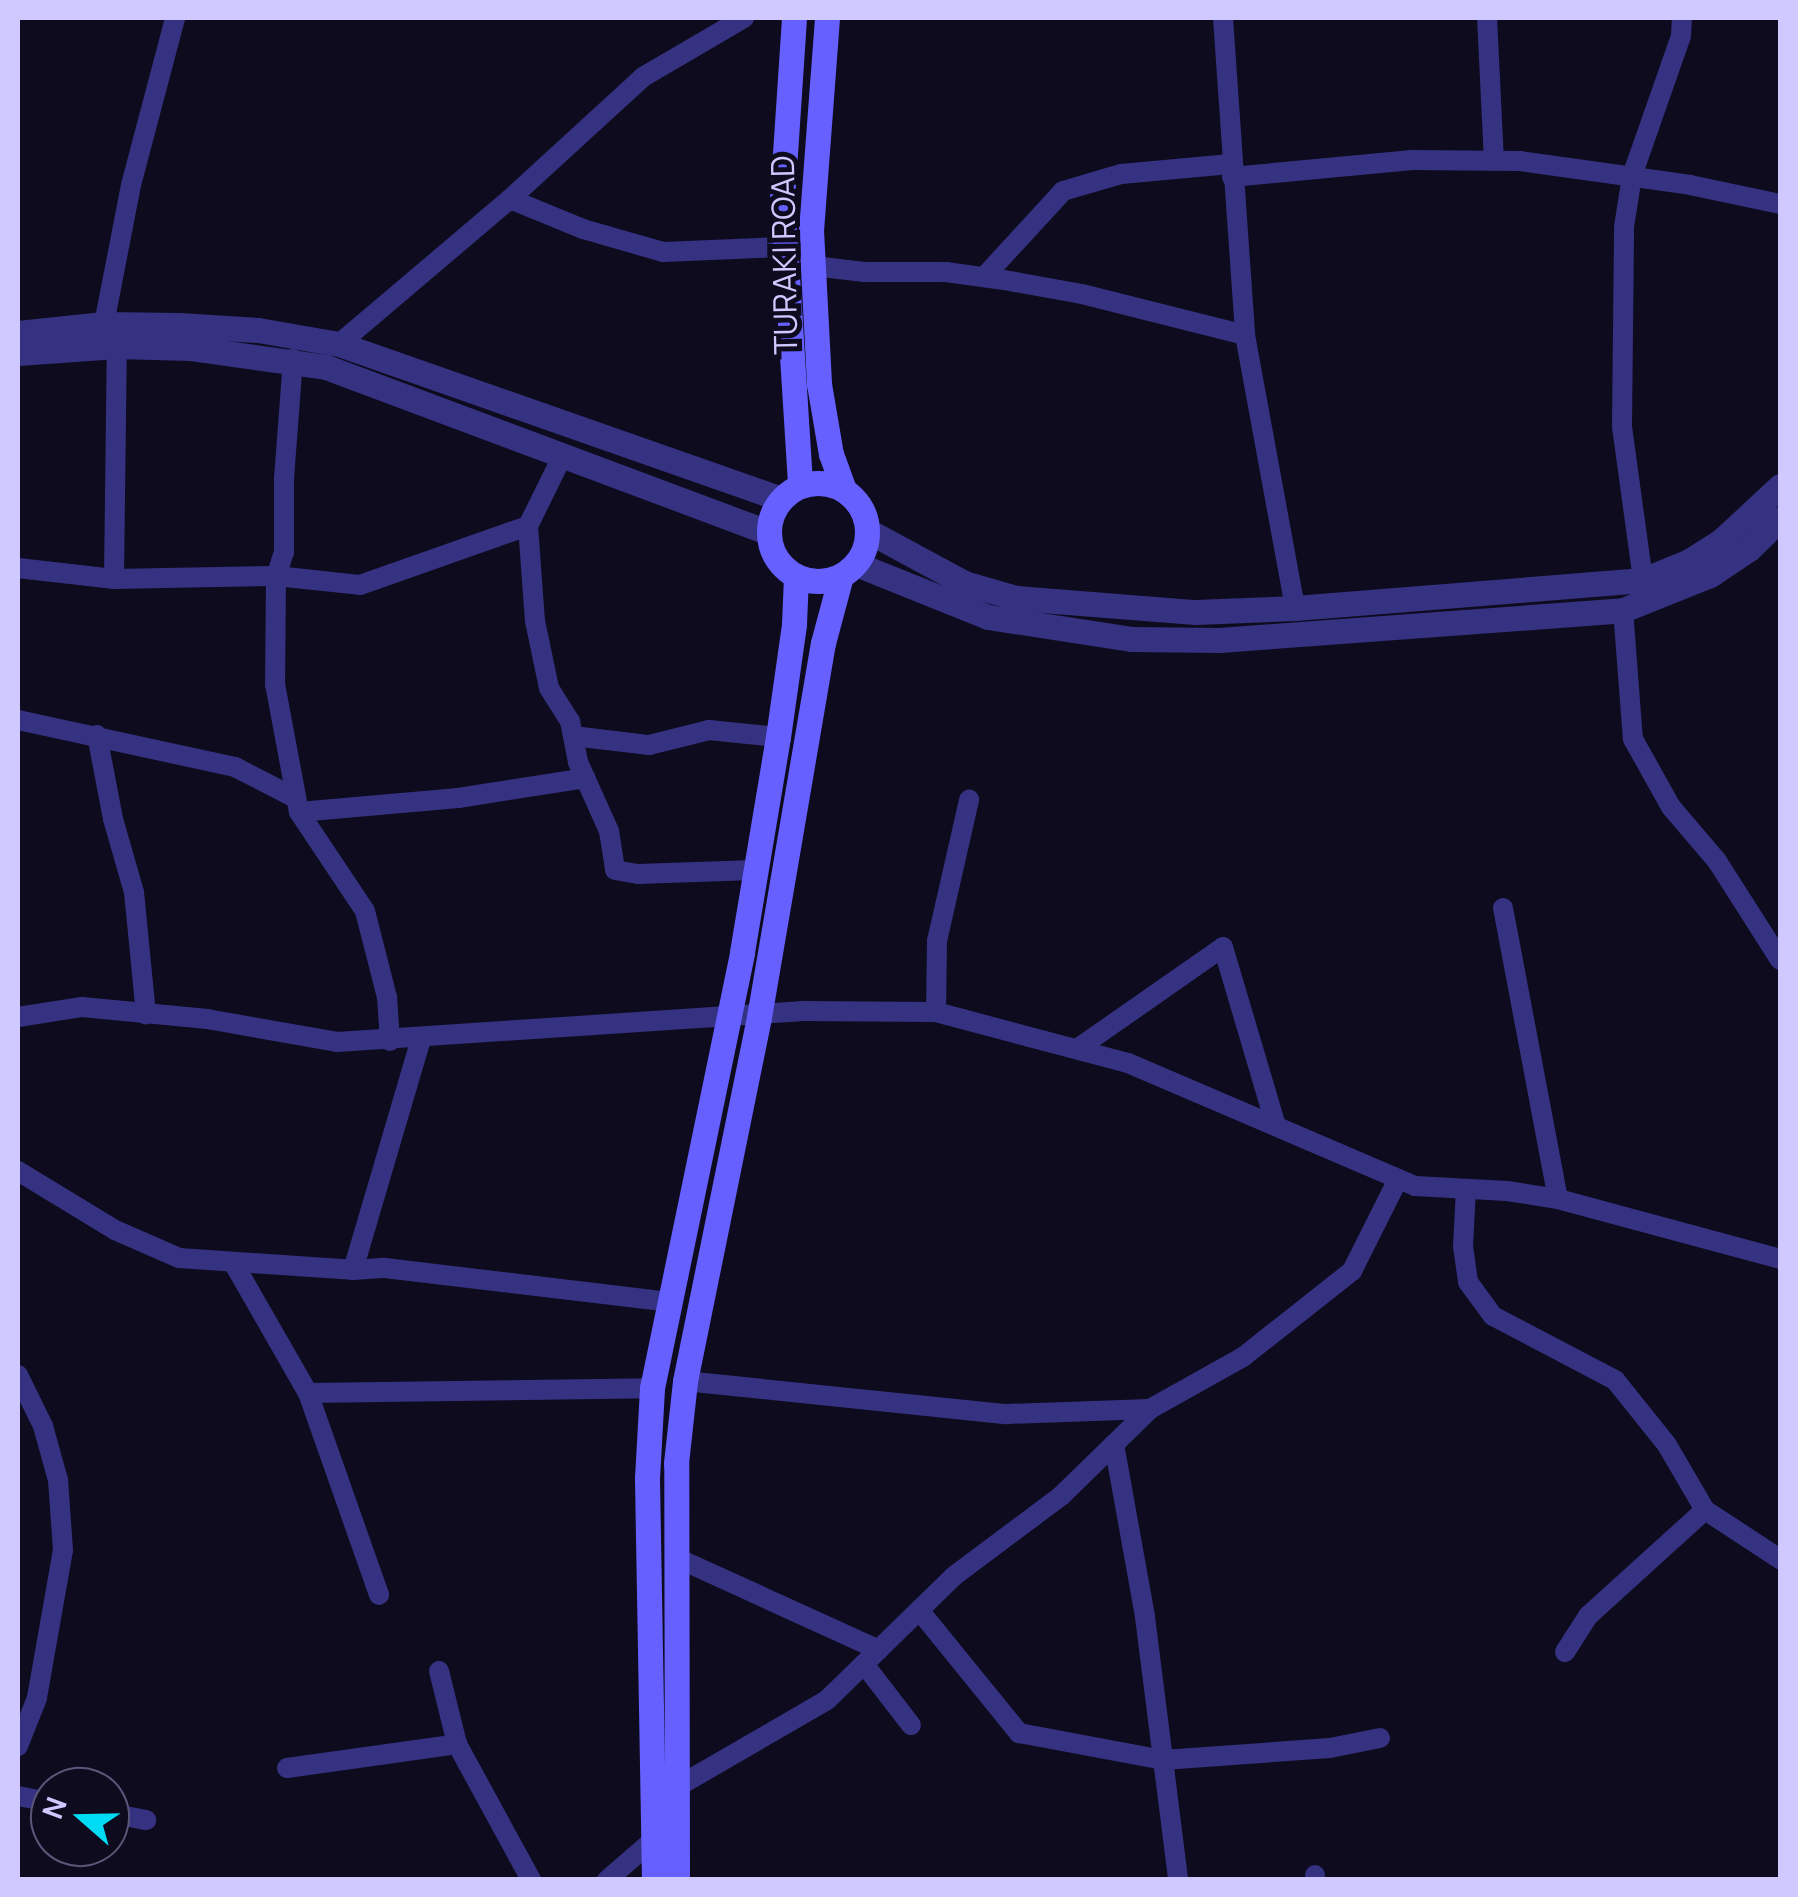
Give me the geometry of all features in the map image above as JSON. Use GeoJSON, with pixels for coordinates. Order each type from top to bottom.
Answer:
{"type":"FeatureCollection","features":[{"type":"Feature","properties":{"kind":"main road"},"geometry":{"type":"LineString","coordinates":[[794,18],[782,197],[790,492],[768,533],[776,559],[796,576],[818,582],[848,570]]}},
{"type":"Feature","properties":{"kind":"main road","name":"TURAKI ROAD"},"geometry":{"type":"LineString","coordinates":[[827,18],[816,126],[812,266],[820,384],[831,454],[844,489]]}},
{"type":"Feature","properties":{"kind":"main road"},"geometry":{"type":"LineString","coordinates":[[677,1880],[676,1463],[685,1381],[759,1017],[823,643],[848,570],[868,531],[862,507],[844,489],[822,482],[790,492]]}},
{"type":"Feature","properties":{"kind":"main road"},"geometry":{"type":"LineString","coordinates":[[654,1880],[647,1478],[652,1388],[727,1017],[778,737],[794,624],[796,576]]}},
{"type":"Feature","properties":{"kind":"street"},"geometry":{"type":"LineString","coordinates":[[114,580],[111,335],[131,186],[175,18]]}},
{"type":"Feature","properties":{"kind":"street"},"geometry":{"type":"LineString","coordinates":[[339,344],[510,200],[643,77],[744,18]]}},
{"type":"Feature","properties":{"kind":"street"},"geometry":{"type":"LineString","coordinates":[[1224,18],[1246,335],[1295,608]]}},
{"type":"Feature","properties":{"kind":"street"},"geometry":{"type":"LineString","coordinates":[[1487,18],[1494,161]]}},
{"type":"Feature","properties":{"kind":"street"},"geometry":{"type":"LineString","coordinates":[[1643,580],[1622,426],[1624,228],[1632,176],[1681,36],[1682,18]]}},
{"type":"Feature","properties":{"kind":"street"},"geometry":{"type":"LineString","coordinates":[[984,277],[1063,192],[1121,174],[1494,161],[1632,176],[1758,196],[1780,204]]}},
{"type":"Feature","properties":{"kind":"street"},"geometry":{"type":"LineString","coordinates":[[510,200],[582,230],[663,252],[784,248]]}},
{"type":"Feature","properties":{"kind":"street"},"geometry":{"type":"LineString","coordinates":[[812,266],[984,277],[1082,294],[1246,335]]}},
{"type":"Feature","properties":{"kind":"street"},"geometry":{"type":"LineString","coordinates":[[18,333],[111,335],[258,330],[339,344],[790,492]]}},
{"type":"Feature","properties":{"kind":"street"},"geometry":{"type":"LineString","coordinates":[[18,354],[111,335],[294,359],[360,377],[768,533]]}},
{"type":"Feature","properties":{"kind":"street"},"geometry":{"type":"LineString","coordinates":[[294,359],[284,478],[284,552],[276,576],[275,684],[297,805],[365,911],[387,997],[390,1041]]}},
{"type":"Feature","properties":{"kind":"street"},"geometry":{"type":"LineString","coordinates":[[563,455],[528,526],[536,622],[549,688],[570,721],[585,778],[609,831],[615,870],[638,874],[754,870]]}},
{"type":"Feature","properties":{"kind":"street"},"geometry":{"type":"LineString","coordinates":[[868,531],[964,584],[1016,598],[1195,612],[1295,608],[1643,580],[1689,562],[1720,542],[1780,486]]}},
{"type":"Feature","properties":{"kind":"street"},"geometry":{"type":"LineString","coordinates":[[848,570],[988,618],[1132,639],[1220,640],[1623,610],[1710,575],[1749,550],[1780,519]]}},
{"type":"Feature","properties":{"kind":"street"},"geometry":{"type":"LineString","coordinates":[[18,568],[114,580],[276,576],[360,585],[528,526]]}},
{"type":"Feature","properties":{"kind":"street"},"geometry":{"type":"LineString","coordinates":[[1623,610],[1634,739],[1671,807],[1717,861],[1780,960]]}},
{"type":"Feature","properties":{"kind":"street"},"geometry":{"type":"LineString","coordinates":[[18,720],[236,767],[297,805],[458,798],[585,778]]}},
{"type":"Feature","properties":{"kind":"street"},"geometry":{"type":"LineString","coordinates":[[573,736],[649,745],[709,730],[778,737]]}},
{"type":"Feature","properties":{"kind":"street"},"geometry":{"type":"LineString","coordinates":[[97,736],[113,819],[134,892],[146,1014]]}},
{"type":"Feature","properties":{"kind":"street"},"geometry":{"type":"LineString","coordinates":[[936,1012],[937,941],[968,800]]}},
{"type":"Feature","properties":{"kind":"street"},"geometry":{"type":"LineString","coordinates":[[1502,908],[1558,1200]]}},
{"type":"Feature","properties":{"kind":"street"},"geometry":{"type":"LineString","coordinates":[[1077,1049],[1223,948],[1276,1126]]}},
{"type":"Feature","properties":{"kind":"street"},"geometry":{"type":"LineString","coordinates":[[18,1017],[82,1008],[275,1029],[337,1042],[801,1012],[936,1012],[1128,1063],[1415,1186],[1558,1200],[1780,1258]]}},
{"type":"Feature","properties":{"kind":"street"},"geometry":{"type":"LineString","coordinates":[[354,1270],[421,1039]]}},
{"type":"Feature","properties":{"kind":"street"},"geometry":{"type":"LineString","coordinates":[[18,1171],[115,1230],[179,1258],[354,1270],[385,1268],[669,1302]]}},
{"type":"Feature","properties":{"kind":"street"},"geometry":{"type":"LineString","coordinates":[[677,1788],[827,1700],[954,1576],[1061,1496],[1150,1410],[1244,1357],[1352,1272],[1398,1179]]}},
{"type":"Feature","properties":{"kind":"street"},"geometry":{"type":"LineString","coordinates":[[1466,1189],[1463,1246],[1468,1282],[1493,1316],[1615,1380],[1667,1445],[1704,1510],[1780,1559]]}},
{"type":"Feature","properties":{"kind":"street"},"geometry":{"type":"LineString","coordinates":[[234,1264],[308,1393],[379,1595]]}},
{"type":"Feature","properties":{"kind":"street"},"geometry":{"type":"LineString","coordinates":[[18,1375],[43,1426],[58,1480],[63,1550],[38,1698],[18,1746]]}},
{"type":"Feature","properties":{"kind":"street"},"geometry":{"type":"LineString","coordinates":[[685,1381],[1006,1414],[1150,1410]]}},
{"type":"Feature","properties":{"kind":"street"},"geometry":{"type":"LineString","coordinates":[[308,1393],[652,1388]]}},
{"type":"Feature","properties":{"kind":"street"},"geometry":{"type":"LineString","coordinates":[[1114,1444],[1145,1617],[1178,1880]]}},
{"type":"Feature","properties":{"kind":"street"},"geometry":{"type":"LineString","coordinates":[[1564,1652],[1588,1616],[1704,1510]]}},
{"type":"Feature","properties":{"kind":"street"},"geometry":{"type":"LineString","coordinates":[[675,1557],[872,1657],[911,1726]]}},
{"type":"Feature","properties":{"kind":"street"},"geometry":{"type":"LineString","coordinates":[[920,1610],[1019,1734],[1163,1760],[1330,1748],[1380,1738]]}},
{"type":"Feature","properties":{"kind":"street"},"geometry":{"type":"LineString","coordinates":[[439,1670],[457,1744],[531,1880]]}},
{"type":"Feature","properties":{"kind":"street"},"geometry":{"type":"LineString","coordinates":[[286,1768],[457,1744]]}},
{"type":"Feature","properties":{"kind":"street"},"geometry":{"type":"LineString","coordinates":[[130,1817],[146,1820]]}},
{"type":"Feature","properties":{"kind":"street"},"geometry":{"type":"LineString","coordinates":[[607,1880],[652,1841]]}}]}
